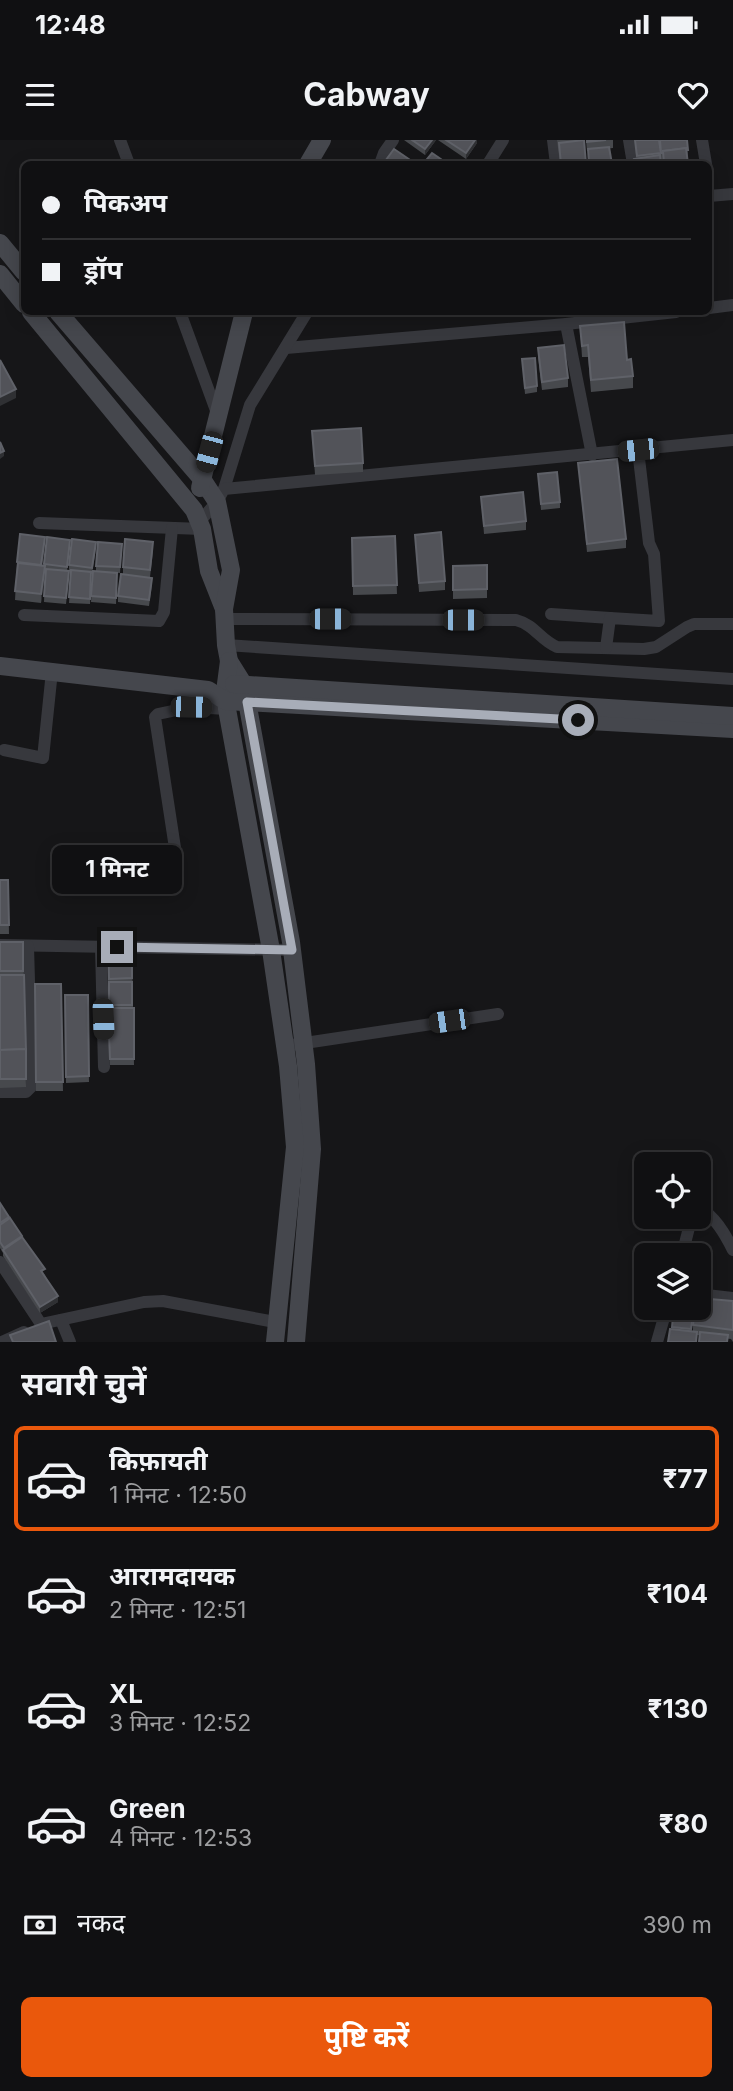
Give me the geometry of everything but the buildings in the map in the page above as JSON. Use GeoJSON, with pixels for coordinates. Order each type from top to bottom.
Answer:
{"type":"FeatureCollection","features":[{"type":"Feature","properties":{"kind":"street"},"geometry":{"type":"LineString","coordinates":[[120,140],[128,161]]}},
{"type":"Feature","properties":{"kind":"street"},"geometry":{"type":"LineString","coordinates":[[310,161],[322,140]]}},
{"type":"Feature","properties":{"kind":"street"},"geometry":{"type":"LineString","coordinates":[[381,161],[393,140]]}},
{"type":"Feature","properties":{"kind":"street"},"geometry":{"type":"LineString","coordinates":[[490,161],[503,140]]}},
{"type":"Feature","properties":{"kind":"street"},"geometry":{"type":"LineString","coordinates":[[553,140],[556,161]]}},
{"type":"Feature","properties":{"kind":"street"},"geometry":{"type":"LineString","coordinates":[[629,140],[632,161]]}},
{"type":"Feature","properties":{"kind":"street"},"geometry":{"type":"LineString","coordinates":[[702,140],[706,161]]}},
{"type":"Feature","properties":{"kind":"street"},"geometry":{"type":"LineString","coordinates":[[712,194],[733,194]]}},
{"type":"Feature","properties":{"kind":"street"},"geometry":{"type":"LineString","coordinates":[[0,243],[21,268]]}},
{"type":"Feature","properties":{"kind":"street"},"geometry":{"type":"LineString","coordinates":[[0,274],[21,300]]}},
{"type":"Feature","properties":{"kind":"street"},"geometry":{"type":"LineString","coordinates":[[712,308],[733,305]]}},
{"type":"Feature","properties":{"kind":"street"},"geometry":{"type":"LineString","coordinates":[[33,315],[198,520]]}},
{"type":"Feature","properties":{"kind":"street"},"geometry":{"type":"LineString","coordinates":[[61,315],[202,479],[221,496]]}},
{"type":"Feature","properties":{"kind":"street"},"geometry":{"type":"LineString","coordinates":[[181,315],[219,417]]}},
{"type":"Feature","properties":{"kind":"street"},"geometry":{"type":"LineString","coordinates":[[243,315],[202,479],[198,520],[209,571],[223,614],[228,653],[227,697],[271,950],[288,1066],[295,1147],[275,1342]]}},
{"type":"Feature","properties":{"kind":"street"},"geometry":{"type":"LineString","coordinates":[[223,614],[231,570],[221,496],[250,404],[305,315]]}},
{"type":"Feature","properties":{"kind":"street"},"geometry":{"type":"LineString","coordinates":[[286,348],[648,315]]}},
{"type":"Feature","properties":{"kind":"street"},"geometry":{"type":"LineString","coordinates":[[566,324],[592,455]]}},
{"type":"Feature","properties":{"kind":"street"},"geometry":{"type":"LineString","coordinates":[[39,523],[172,528],[198,520],[221,496],[733,440]]}},
{"type":"Feature","properties":{"kind":"street"},"geometry":{"type":"LineString","coordinates":[[551,614],[659,621],[654,554],[649,543],[638,450]]}},
{"type":"Feature","properties":{"kind":"street"},"geometry":{"type":"LineString","coordinates":[[24,615],[159,621],[164,612],[172,528]]}},
{"type":"Feature","properties":{"kind":"street"},"geometry":{"type":"LineString","coordinates":[[223,614],[516,620],[533,627],[547,642],[557,647],[644,649],[656,647],[687,626],[704,623],[733,624]]}},
{"type":"Feature","properties":{"kind":"street"},"geometry":{"type":"LineString","coordinates":[[597,670],[610,618]]}},
{"type":"Feature","properties":{"kind":"street"},"geometry":{"type":"LineString","coordinates":[[228,653],[733,678]]}},
{"type":"Feature","properties":{"kind":"street"},"geometry":{"type":"LineString","coordinates":[[0,666],[227,697],[733,716]]}},
{"type":"Feature","properties":{"kind":"street"},"geometry":{"type":"LineString","coordinates":[[4,750],[43,758],[52,671]]}},
{"type":"Feature","properties":{"kind":"street"},"geometry":{"type":"LineString","coordinates":[[177,862],[155,717],[227,697]]}},
{"type":"Feature","properties":{"kind":"street"},"geometry":{"type":"LineString","coordinates":[[227,697],[292,950],[304,1043],[312,1149],[296,1342]]}},
{"type":"Feature","properties":{"kind":"street"},"geometry":{"type":"LineString","coordinates":[[450,706],[733,729]]}},
{"type":"Feature","properties":{"kind":"street"},"geometry":{"type":"LineString","coordinates":[[0,945],[292,950]]}},
{"type":"Feature","properties":{"kind":"street"},"geometry":{"type":"LineString","coordinates":[[0,1093],[26,1092],[32,1086],[28,946]]}},
{"type":"Feature","properties":{"kind":"street"},"geometry":{"type":"LineString","coordinates":[[101,947],[104,1066]]}},
{"type":"Feature","properties":{"kind":"street"},"geometry":{"type":"LineString","coordinates":[[285,1046],[498,1014]]}},
{"type":"Feature","properties":{"kind":"street"},"geometry":{"type":"LineString","coordinates":[[711,1217],[733,1250]]}},
{"type":"Feature","properties":{"kind":"street"},"geometry":{"type":"LineString","coordinates":[[0,1262],[41,1324]]}},
{"type":"Feature","properties":{"kind":"street"},"geometry":{"type":"LineString","coordinates":[[711,1295],[733,1298]]}},
{"type":"Feature","properties":{"kind":"street"},"geometry":{"type":"LineString","coordinates":[[2,1342],[41,1324],[144,1302],[163,1301],[275,1322]]}},
{"type":"Feature","properties":{"kind":"street"},"geometry":{"type":"LineString","coordinates":[[61,1320],[70,1342]]}},
{"type":"Feature","properties":{"kind":"street"},"geometry":{"type":"LineString","coordinates":[[657,1342],[663,1320]]}},
{"type":"Feature","properties":{"kind":"route"},"geometry":{"type":"LineString","coordinates":[[117,947],[292,950],[247,702],[578,720]]}}]}
